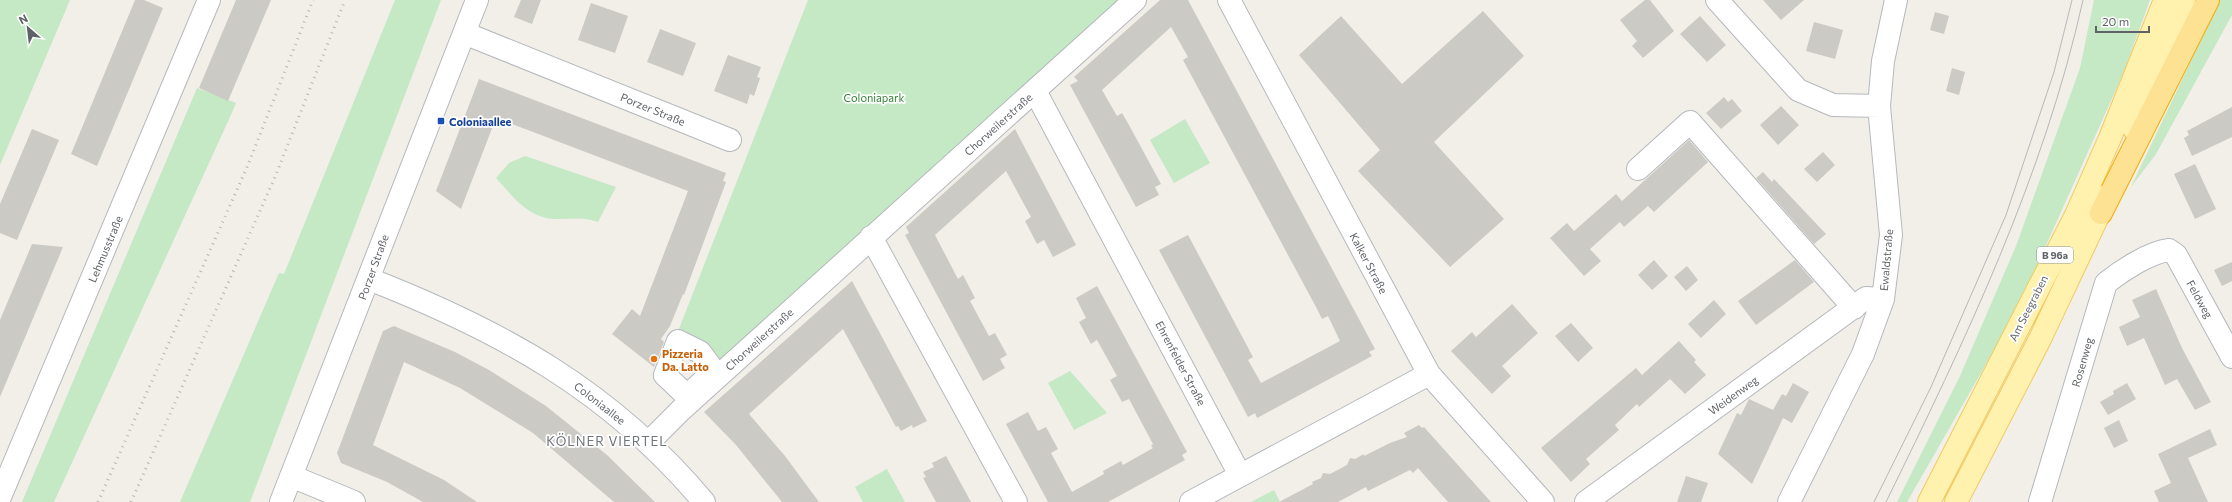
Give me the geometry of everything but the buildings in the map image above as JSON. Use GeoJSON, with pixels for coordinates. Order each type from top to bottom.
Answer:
{"type":"FeatureCollection","features":[{"type":"Feature","properties":{"kind":"highway"},"geometry":{"type":"LineString","coordinates":[[2101,213],[2208,0]]}},
{"type":"Feature","properties":{"kind":"main road","name":"Am Seegraben"},"geometry":{"type":"LineString","coordinates":[[1929,502],[2076,215],[2110,138],[2165,0]]}},
{"type":"Feature","properties":{"kind":"main road","name":"B 96a"},"geometry":{"type":"LineString","coordinates":[[1956,502],[2040,339],[2101,213],[2184,0]]}},
{"type":"Feature","properties":{"kind":"street","name":"Lehmusstraße"},"geometry":{"type":"LineString","coordinates":[[0,497],[209,0]]}},
{"type":"Feature","properties":{"kind":"street","name":"Porzer Straße"},"geometry":{"type":"LineString","coordinates":[[281,502],[477,0]]}},
{"type":"Feature","properties":{"kind":"street","name":"Chorweilerstraße"},"geometry":{"type":"LineString","coordinates":[[649,442],[681,410],[871,237],[1135,0]]}},
{"type":"Feature","properties":{"kind":"street","name":"Kalker Straße"},"geometry":{"type":"LineString","coordinates":[[1229,0],[1429,374],[1543,502]]}},
{"type":"Feature","properties":{"kind":"street"},"geometry":{"type":"LineString","coordinates":[[1717,0],[1798,90],[1833,105],[1879,106]]}},
{"type":"Feature","properties":{"kind":"street","name":"Ewaldstraße"},"geometry":{"type":"LineString","coordinates":[[1789,502],[1863,354],[1883,299],[1890,235],[1879,106],[1884,61],[1896,0]]}},
{"type":"Feature","properties":{"kind":"street","name":"Porzer Straße"},"geometry":{"type":"LineString","coordinates":[[464,33],[730,140]]}},
{"type":"Feature","properties":{"kind":"street","name":"Chorweilerstraße"},"geometry":{"type":"LineString","coordinates":[[1034,91],[1121,250]]}},
{"type":"Feature","properties":{"kind":"street"},"geometry":{"type":"LineString","coordinates":[[1638,169],[1690,122],[1854,308]]}},
{"type":"Feature","properties":{"kind":"street"},"geometry":{"type":"LineString","coordinates":[[871,237],[972,419],[1016,502]]}},
{"type":"Feature","properties":{"kind":"street","name":"Ehrenfelder Straße"},"geometry":{"type":"LineString","coordinates":[[1121,250],[1240,475]]}},
{"type":"Feature","properties":{"kind":"street","name":"Feldweg"},"geometry":{"type":"LineString","coordinates":[[2161,251],[2169,250],[2176,255],[2232,357]]}},
{"type":"Feature","properties":{"kind":"street","name":"Rosenweg"},"geometry":{"type":"LineString","coordinates":[[2040,502],[2106,283],[2118,274],[2161,251]]}},
{"type":"Feature","properties":{"kind":"street","name":"Coloniaallee"},"geometry":{"type":"LineString","coordinates":[[369,279],[446,310],[517,346],[578,385],[649,442],[704,502]]}},
{"type":"Feature","properties":{"kind":"street","name":"Weidenweg"},"geometry":{"type":"LineString","coordinates":[[1586,502],[1866,298],[1883,299]]}},
{"type":"Feature","properties":{"kind":"street"},"geometry":{"type":"LineString","coordinates":[[1191,502],[1429,374]]}},
{"type":"Feature","properties":{"kind":"street"},"geometry":{"type":"LineString","coordinates":[[291,476],[354,502]]}},
{"type":"Feature","properties":{"kind":"green space"},"geometry":{"type":"Polygon","coordinates":[[[0,0],[70,0],[0,165],[0,0]]]}},
{"type":"Feature","properties":{"kind":"green space"},"geometry":{"type":"Polygon","coordinates":[[[395,0],[441,0],[250,502],[180,502],[279,273],[284,274],[395,0]]]}},
{"type":"Feature","properties":{"kind":"green space","name":"Coloniapark"},"geometry":{"type":"Polygon","coordinates":[[[808,0],[1128,0],[714,371],[675,339],[808,0]]]}},
{"type":"Feature","properties":{"kind":"green space"},"geometry":{"type":"Polygon","coordinates":[[[2094,0],[2150,0],[2123,74],[2016,312],[1907,502],[1897,502],[1960,376],[2016,246],[2080,68],[2094,0]]]}},
{"type":"Feature","properties":{"kind":"green space"},"geometry":{"type":"Polygon","coordinates":[[[2220,0],[2232,0],[2232,15],[2156,154],[2131,187],[2220,0]]]}},
{"type":"Feature","properties":{"kind":"green space"},"geometry":{"type":"Polygon","coordinates":[[[197,88],[236,103],[54,502],[22,502],[197,88]]]}},
{"type":"Feature","properties":{"kind":"green space"},"geometry":{"type":"Polygon","coordinates":[[[1185,119],[1210,163],[1174,183],[1150,140],[1185,119]]]}},
{"type":"Feature","properties":{"kind":"green space"},"geometry":{"type":"Polygon","coordinates":[[[525,156],[616,187],[598,222],[583,219],[558,219],[539,216],[516,200],[496,178],[509,163],[525,156]]]}},
{"type":"Feature","properties":{"kind":"green space"},"geometry":{"type":"Polygon","coordinates":[[[1070,371],[1107,413],[1074,430],[1048,383],[1070,371]]]}},
{"type":"Feature","properties":{"kind":"green space"},"geometry":{"type":"Polygon","coordinates":[[[887,469],[905,502],[863,502],[855,487],[887,469]]]}},
{"type":"Feature","properties":{"kind":"green space"},"geometry":{"type":"Polygon","coordinates":[[[1274,490],[1280,502],[1251,502],[1274,490]]]}},
{"type":"Feature","properties":{"kind":"tram line"},"geometry":{"type":"LineString","coordinates":[[1874,502],[1931,387],[2006,215],[2054,72],[2072,0]]}},
{"type":"Feature","properties":{"kind":"tram line"},"geometry":{"type":"LineString","coordinates":[[1886,502],[1945,380],[2000,257],[2047,130],[2067,65],[2083,0]]}},
{"type":"Feature","properties":{"kind":"railway"},"geometry":{"type":"LineString","coordinates":[[98,502],[248,165],[313,0]]}},
{"type":"Feature","properties":{"kind":"railway"},"geometry":{"type":"LineString","coordinates":[[131,502],[275,177],[345,0]]}},
{"type":"Feature","properties":{"kind":"place","name":"Coloniaallee"},"geometry":{"type":"Point","coordinates":[441,121]}},
{"type":"Feature","properties":{"kind":"place","name":"Pizzeria Da. Latto"},"geometry":{"type":"Point","coordinates":[654,359]}},
{"type":"Feature","properties":{"kind":"district","name":"KÖLNER VIERTEL"},"geometry":{"type":"Point","coordinates":[607,441]}}]}
